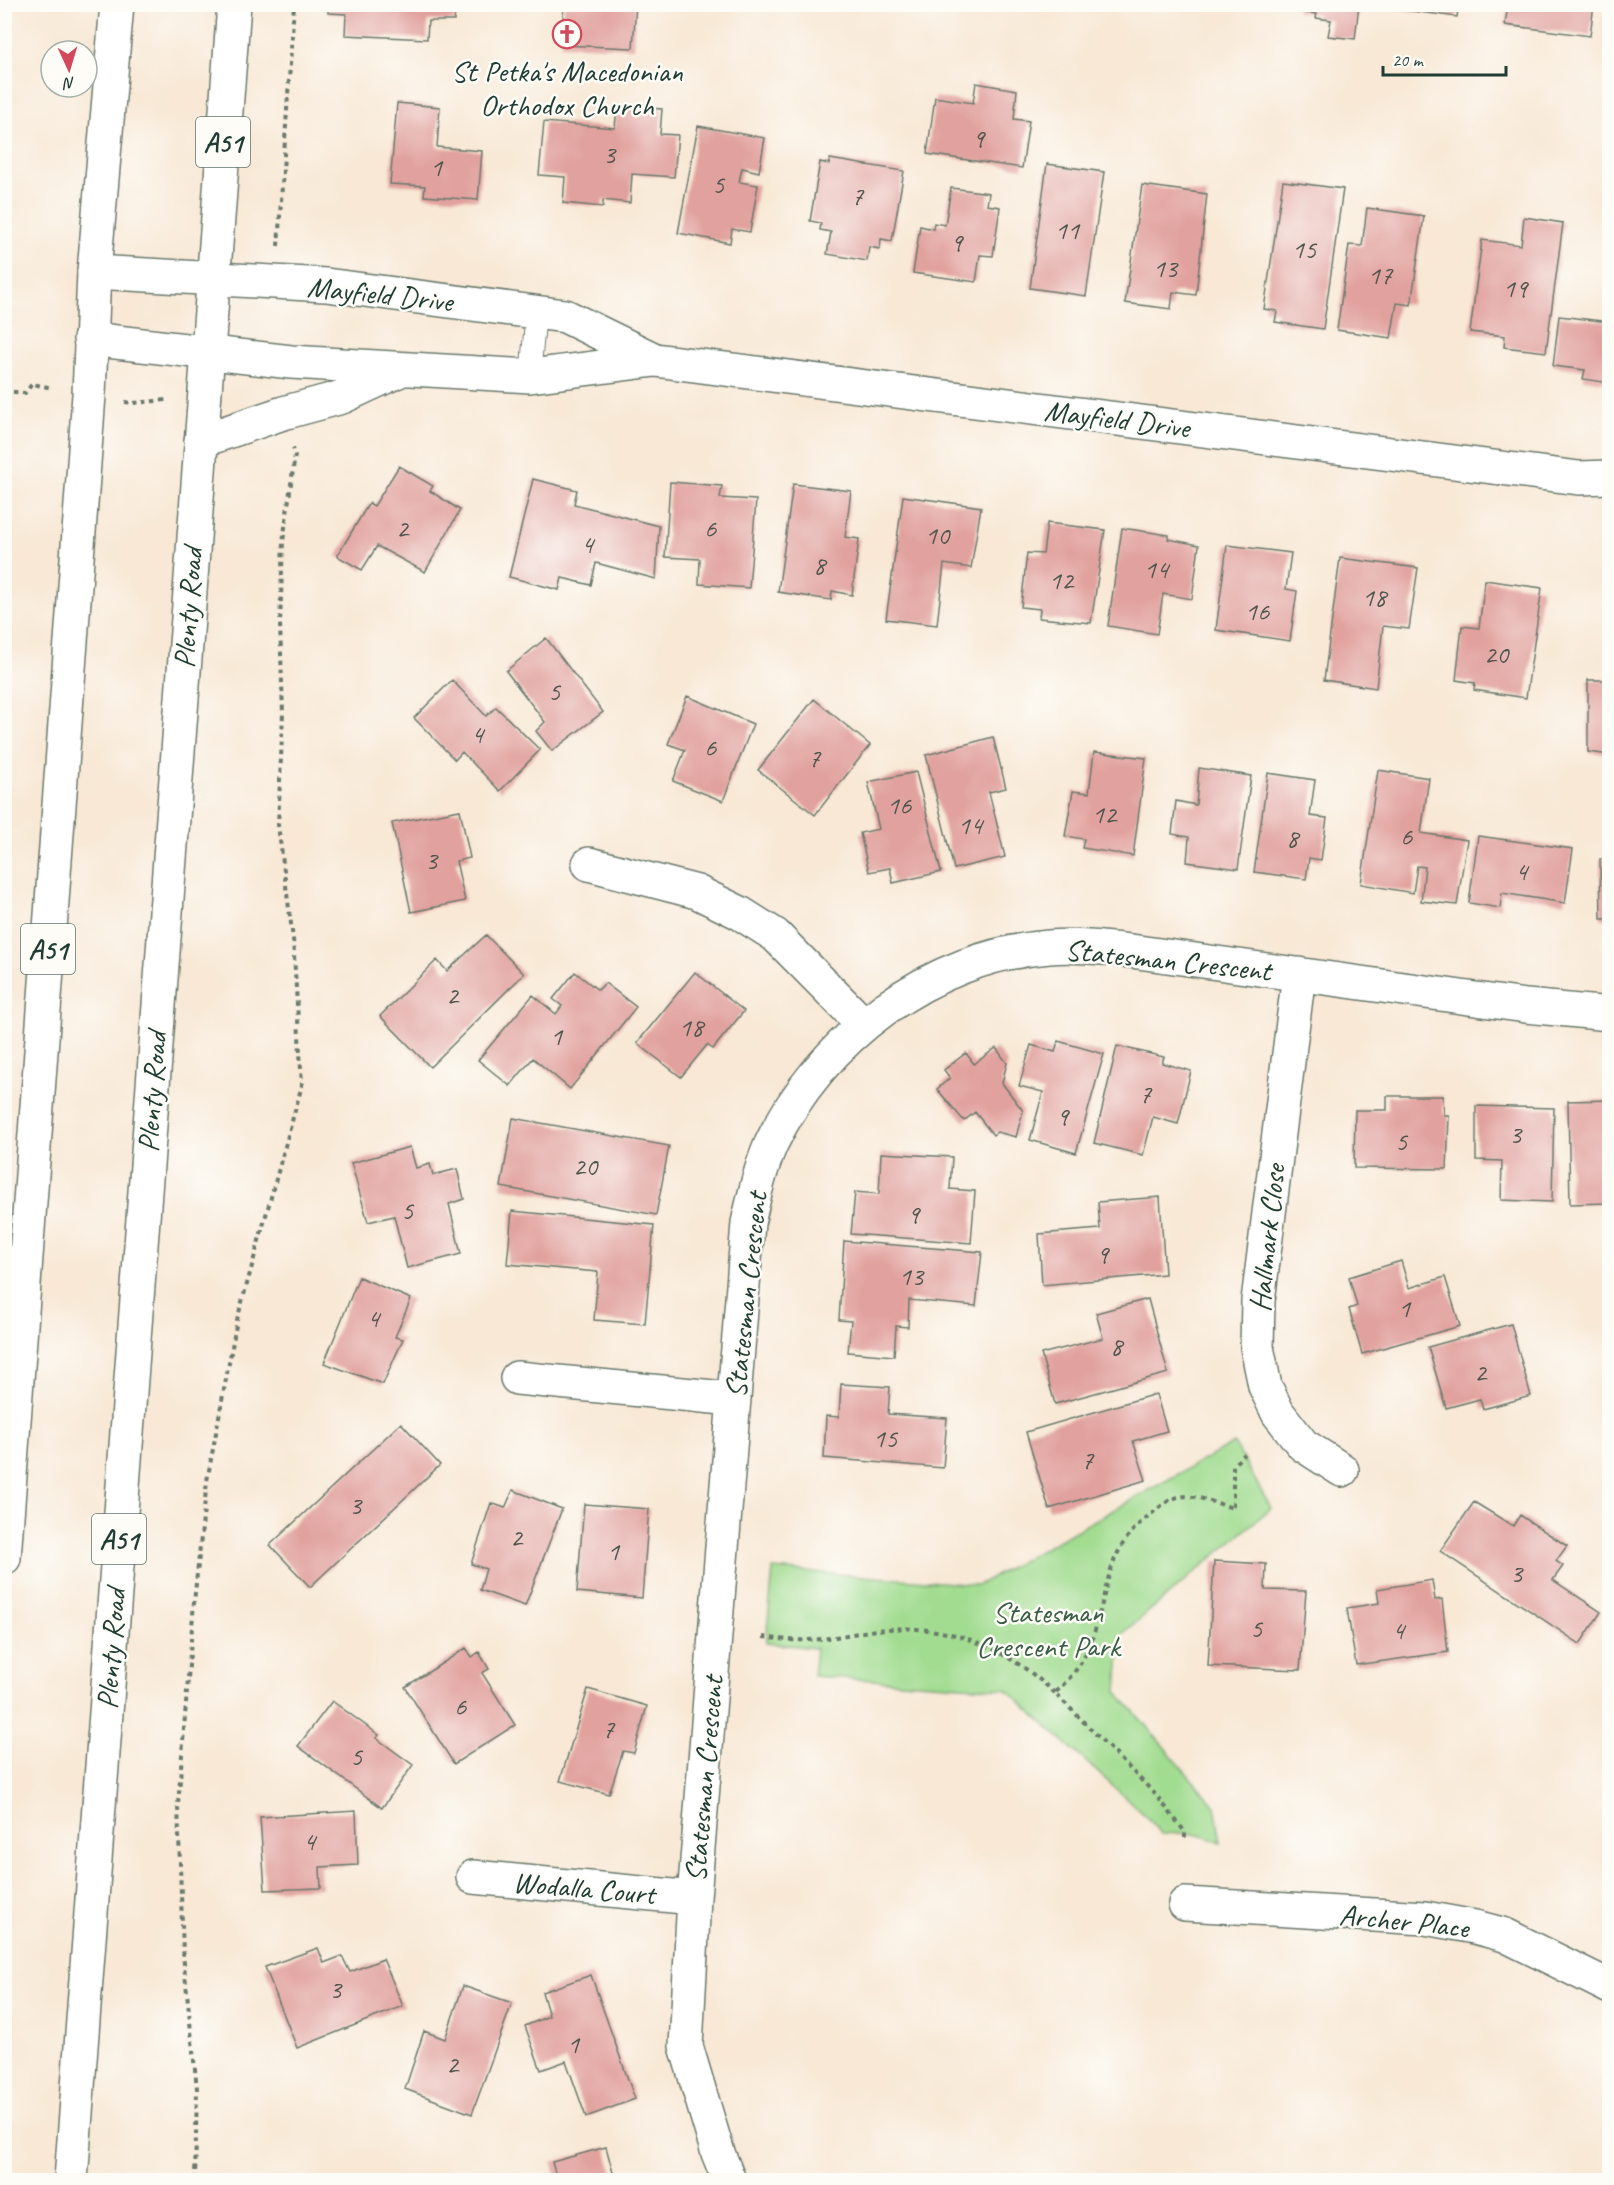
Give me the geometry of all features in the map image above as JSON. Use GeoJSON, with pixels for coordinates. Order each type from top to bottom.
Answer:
{"type":"FeatureCollection","features":[{"type":"Feature","properties":{"kind":"main road","name":"A51"},"geometry":{"type":"LineString","coordinates":[[4,1558],[89,395],[94,272],[117,4]]}},
{"type":"Feature","properties":{"kind":"main road","name":"Plenty Road"},"geometry":{"type":"LineString","coordinates":[[71,2181],[234,4]]}},
{"type":"Feature","properties":{"kind":"main road","name":"Mayfield Drive"},"geometry":{"type":"LineString","coordinates":[[94,272],[326,285],[565,316],[655,360]]}},
{"type":"Feature","properties":{"kind":"main road","name":"Mayfield Drive"},"geometry":{"type":"LineString","coordinates":[[90,339],[291,362],[530,376],[655,360],[1599,481]]}},
{"type":"Feature","properties":{"kind":"main road"},"geometry":{"type":"LineString","coordinates":[[201,441],[283,413],[342,397],[402,370]]}},
{"type":"Feature","properties":{"kind":"main road"},"geometry":{"type":"LineString","coordinates":[[589,864],[697,892],[740,913],[775,935],[864,1025]]}},
{"type":"Feature","properties":{"kind":"main road","name":"Statesman Crescent"},"geometry":{"type":"LineString","coordinates":[[729,2181],[718,2153],[686,2046],[694,1898],[748,1223],[770,1146],[791,1107],[822,1066],[864,1025],[920,985],[964,966],[1008,953],[1047,947],[1081,946],[1121,950],[1526,1006],[1610,1014]]}},
{"type":"Feature","properties":{"kind":"main road","name":"Hallmark Close"},"geometry":{"type":"LineString","coordinates":[[1299,974],[1258,1301],[1257,1347],[1265,1386],[1278,1413],[1303,1444],[1342,1470]]}},
{"type":"Feature","properties":{"kind":"main road"},"geometry":{"type":"LineString","coordinates":[[517,1378],[734,1399]]}},
{"type":"Feature","properties":{"kind":"main road","name":"Wodalla Court"},"geometry":{"type":"LineString","coordinates":[[473,1877],[694,1898]]}},
{"type":"Feature","properties":{"kind":"main road","name":"Archer Place"},"geometry":{"type":"LineString","coordinates":[[1185,1904],[1425,1918],[1475,1927],[1505,1935],[1610,1987]]}},
{"type":"Feature","properties":{"kind":"lane"},"geometry":{"type":"LineString","coordinates":[[530,376],[536,312]]}},
{"type":"Feature","properties":{"kind":"path"},"geometry":{"type":"LineString","coordinates":[[279,236],[294,4]]}},
{"type":"Feature","properties":{"kind":"path"},"geometry":{"type":"LineString","coordinates":[[4,391],[25,393],[32,384],[134,403],[205,395]]}},
{"type":"Feature","properties":{"kind":"path"},"geometry":{"type":"LineString","coordinates":[[195,2181],[196,2089],[183,1954],[178,1805],[194,1602],[207,1481],[237,1320],[302,1085],[293,939],[278,825],[283,713],[280,624],[283,542],[295,455]]}},
{"type":"Feature","properties":{"kind":"path"},"geometry":{"type":"LineString","coordinates":[[1055,1693],[1073,1674],[1085,1656],[1094,1631],[1109,1569],[1138,1523],[1165,1503],[1179,1496],[1233,1508],[1233,1465],[1245,1454]]}},
{"type":"Feature","properties":{"kind":"path"},"geometry":{"type":"LineString","coordinates":[[763,1637],[808,1640],[900,1628],[932,1631],[974,1640],[1003,1653],[1031,1671],[1055,1693],[1157,1796],[1185,1832],[1185,1838]]}},
{"type":"Feature","properties":{"kind":"green space","name":"Statesman Crescent Park"},"geometry":{"type":"Polygon","coordinates":[[[1234,1443],[1271,1508],[1121,1635],[1117,1692],[1215,1806],[1221,1843],[1191,1834],[1161,1834],[1148,1818],[1006,1689],[813,1676],[816,1648],[766,1643],[773,1569],[978,1585],[1234,1443]]]}},
{"type":"Feature","properties":{"kind":"building"},"geometry":{"type":"Polygon","coordinates":[[[328,4],[456,4],[454,21],[428,21],[427,39],[345,35],[346,14],[328,13],[328,4]]]}},
{"type":"Feature","properties":{"kind":"building"},"geometry":{"type":"Polygon","coordinates":[[[564,4],[636,4],[633,48],[561,45],[564,4]]]}},
{"type":"Feature","properties":{"kind":"building"},"geometry":{"type":"Polygon","coordinates":[[[1299,4],[1359,4],[1355,39],[1328,36],[1331,20],[1316,18],[1317,14],[1297,12],[1299,4]]]}},
{"type":"Feature","properties":{"kind":"building"},"geometry":{"type":"Polygon","coordinates":[[[1382,4],[1459,4],[1457,17],[1382,7],[1382,4]]]}},
{"type":"Feature","properties":{"kind":"building"},"geometry":{"type":"Polygon","coordinates":[[[1508,4],[1594,4],[1590,36],[1505,25],[1508,4]]]}},
{"type":"Feature","properties":{"kind":"building"},"geometry":{"type":"Polygon","coordinates":[[[976,83],[1017,90],[1014,119],[1029,121],[1022,168],[927,154],[935,97],[973,103],[976,83]]]}},
{"type":"Feature","properties":{"kind":"building"},"geometry":{"type":"Polygon","coordinates":[[[397,103],[440,107],[437,147],[482,151],[478,200],[424,196],[425,186],[390,184],[397,103]]]}},
{"type":"Feature","properties":{"kind":"building"},"geometry":{"type":"Polygon","coordinates":[[[617,106],[662,109],[660,134],[678,135],[674,177],[632,174],[630,203],[603,200],[603,207],[563,203],[565,177],[539,175],[544,122],[615,128],[617,106]]]}},
{"type":"Feature","properties":{"kind":"building"},"geometry":{"type":"Polygon","coordinates":[[[698,126],[765,138],[759,172],[742,168],[739,182],[758,185],[750,232],[732,229],[730,243],[678,233],[698,126]]]}},
{"type":"Feature","properties":{"kind":"building"},"geometry":{"type":"Polygon","coordinates":[[[830,159],[904,171],[892,241],[881,239],[880,249],[869,247],[867,261],[827,254],[831,232],[820,230],[821,223],[810,221],[820,162],[829,164],[830,159]]]}},
{"type":"Feature","properties":{"kind":"building"},"geometry":{"type":"Polygon","coordinates":[[[1047,164],[1104,172],[1086,296],[1030,288],[1047,164]]]}},
{"type":"Feature","properties":{"kind":"building"},"geometry":{"type":"Polygon","coordinates":[[[1283,181],[1343,189],[1323,329],[1275,322],[1277,311],[1264,309],[1283,181]]]}},
{"type":"Feature","properties":{"kind":"building"},"geometry":{"type":"Polygon","coordinates":[[[1142,185],[1207,194],[1196,295],[1173,292],[1171,309],[1125,303],[1142,185]]]}},
{"type":"Feature","properties":{"kind":"building"},"geometry":{"type":"Polygon","coordinates":[[[951,188],[989,193],[987,205],[1000,207],[993,256],[980,255],[976,282],[913,273],[920,226],[933,229],[934,223],[945,225],[951,188]]]}},
{"type":"Feature","properties":{"kind":"building"},"geometry":{"type":"Polygon","coordinates":[[[1367,208],[1424,216],[1411,305],[1397,303],[1391,338],[1337,330],[1349,245],[1362,246],[1367,208]]]}},
{"type":"Feature","properties":{"kind":"building"},"geometry":{"type":"Polygon","coordinates":[[[1524,217],[1563,223],[1546,352],[1504,347],[1505,336],[1470,332],[1482,240],[1521,245],[1524,217]]]}},
{"type":"Feature","properties":{"kind":"building"},"geometry":{"type":"Polygon","coordinates":[[[1559,316],[1610,322],[1610,383],[1583,379],[1585,370],[1553,366],[1559,316]]]}},
{"type":"Feature","properties":{"kind":"building"},"geometry":{"type":"Polygon","coordinates":[[[399,466],[433,486],[430,491],[460,510],[425,572],[377,546],[362,570],[337,556],[369,503],[374,506],[399,466]]]}},
{"type":"Feature","properties":{"kind":"building"},"geometry":{"type":"Polygon","coordinates":[[[533,479],[577,490],[574,504],[659,526],[656,579],[596,563],[591,585],[562,578],[559,590],[509,577],[533,479]]]}},
{"type":"Feature","properties":{"kind":"building"},"geometry":{"type":"Polygon","coordinates":[[[670,482],[722,486],[720,498],[756,500],[749,588],[699,584],[700,559],[665,557],[670,482]]]}},
{"type":"Feature","properties":{"kind":"building"},"geometry":{"type":"Polygon","coordinates":[[[793,484],[851,491],[845,537],[859,539],[852,595],[832,591],[831,600],[778,592],[793,484]]]}},
{"type":"Feature","properties":{"kind":"building"},"geometry":{"type":"Polygon","coordinates":[[[903,496],[981,507],[971,568],[944,564],[937,625],[886,619],[903,496]]]}},
{"type":"Feature","properties":{"kind":"building"},"geometry":{"type":"Polygon","coordinates":[[[1047,523],[1105,530],[1091,623],[1039,618],[1040,609],[1021,607],[1027,553],[1043,554],[1047,523]]]}},
{"type":"Feature","properties":{"kind":"building"},"geometry":{"type":"Polygon","coordinates":[[[1122,528],[1169,535],[1168,539],[1199,545],[1192,599],[1163,594],[1157,634],[1108,626],[1122,528]]]}},
{"type":"Feature","properties":{"kind":"building"},"geometry":{"type":"Polygon","coordinates":[[[1227,545],[1291,553],[1286,589],[1297,591],[1290,641],[1216,630],[1227,545]]]}},
{"type":"Feature","properties":{"kind":"building"},"geometry":{"type":"Polygon","coordinates":[[[1340,558],[1418,568],[1409,629],[1383,626],[1376,688],[1324,680],[1340,558]]]}},
{"type":"Feature","properties":{"kind":"building"},"geometry":{"type":"Polygon","coordinates":[[[1485,580],[1542,588],[1526,698],[1474,690],[1475,683],[1456,680],[1462,626],[1479,628],[1485,580]]]}},
{"type":"Feature","properties":{"kind":"building"},"geometry":{"type":"Polygon","coordinates":[[[546,638],[603,712],[552,751],[536,731],[545,722],[506,671],[546,638]]]}},
{"type":"Feature","properties":{"kind":"building"},"geometry":{"type":"Polygon","coordinates":[[[452,680],[486,716],[496,707],[540,750],[500,791],[462,752],[455,760],[414,718],[452,680]]]}},
{"type":"Feature","properties":{"kind":"building"},"geometry":{"type":"Polygon","coordinates":[[[1588,680],[1610,680],[1610,755],[1588,752],[1588,680]]]}},
{"type":"Feature","properties":{"kind":"building"},"geometry":{"type":"Polygon","coordinates":[[[687,696],[753,724],[723,801],[673,781],[685,750],[668,744],[687,696]]]}},
{"type":"Feature","properties":{"kind":"building"},"geometry":{"type":"Polygon","coordinates":[[[814,699],[870,745],[815,815],[758,770],[814,699]]]}},
{"type":"Feature","properties":{"kind":"building"},"geometry":{"type":"Polygon","coordinates":[[[993,737],[1006,788],[989,792],[1005,857],[954,869],[926,755],[993,737]]]}},
{"type":"Feature","properties":{"kind":"building"},"geometry":{"type":"Polygon","coordinates":[[[1094,752],[1146,758],[1133,856],[1082,848],[1084,839],[1065,836],[1073,791],[1089,793],[1094,752]]]}},
{"type":"Feature","properties":{"kind":"building"},"geometry":{"type":"Polygon","coordinates":[[[1199,768],[1251,776],[1238,869],[1187,862],[1189,837],[1172,834],[1176,801],[1196,805],[1199,768]]]}},
{"type":"Feature","properties":{"kind":"building"},"geometry":{"type":"Polygon","coordinates":[[[1378,770],[1429,778],[1421,833],[1467,840],[1457,905],[1421,901],[1425,867],[1417,866],[1413,893],[1361,884],[1378,770]]]}},
{"type":"Feature","properties":{"kind":"building"},"geometry":{"type":"Polygon","coordinates":[[[916,772],[941,872],[893,883],[890,868],[869,872],[860,833],[879,829],[868,782],[916,772]]]}},
{"type":"Feature","properties":{"kind":"building"},"geometry":{"type":"Polygon","coordinates":[[[1268,773],[1315,780],[1310,816],[1327,818],[1321,860],[1309,858],[1306,879],[1254,872],[1268,773]]]}},
{"type":"Feature","properties":{"kind":"building"},"geometry":{"type":"Polygon","coordinates":[[[460,810],[470,858],[456,861],[465,901],[411,912],[392,823],[460,810]]]}},
{"type":"Feature","properties":{"kind":"building"},"geometry":{"type":"Polygon","coordinates":[[[1478,836],[1573,849],[1565,903],[1502,893],[1500,908],[1469,903],[1478,836]]]}},
{"type":"Feature","properties":{"kind":"building"},"geometry":{"type":"Polygon","coordinates":[[[1600,859],[1610,859],[1610,919],[1601,919],[1600,859]]]}},
{"type":"Feature","properties":{"kind":"building"},"geometry":{"type":"Polygon","coordinates":[[[486,935],[524,974],[430,1067],[380,1016],[437,960],[447,971],[486,935]]]}},
{"type":"Feature","properties":{"kind":"building"},"geometry":{"type":"Polygon","coordinates":[[[575,972],[598,990],[605,983],[636,1007],[570,1089],[533,1058],[510,1086],[478,1060],[533,995],[556,1014],[562,1006],[553,999],[575,972]]]}},
{"type":"Feature","properties":{"kind":"building"},"geometry":{"type":"Polygon","coordinates":[[[695,972],[744,1011],[713,1049],[707,1045],[681,1077],[637,1043],[695,972]]]}},
{"type":"Feature","properties":{"kind":"building"},"geometry":{"type":"Polygon","coordinates":[[[1058,1041],[1104,1054],[1076,1153],[1030,1140],[1043,1092],[1019,1086],[1031,1045],[1055,1052],[1058,1041]]]}},
{"type":"Feature","properties":{"kind":"building"},"geometry":{"type":"Polygon","coordinates":[[[1117,1046],[1164,1057],[1162,1063],[1191,1071],[1178,1124],[1153,1117],[1143,1155],[1094,1143],[1117,1046]]]}},
{"type":"Feature","properties":{"kind":"building"},"geometry":{"type":"Polygon","coordinates":[[[996,1048],[1007,1063],[1002,1083],[1023,1111],[1016,1137],[997,1132],[993,1135],[975,1112],[964,1121],[937,1089],[950,1078],[944,1070],[966,1053],[974,1064],[996,1048]]]}},
{"type":"Feature","properties":{"kind":"building"},"geometry":{"type":"Polygon","coordinates":[[[1387,1096],[1443,1096],[1444,1115],[1449,1115],[1447,1169],[1354,1168],[1355,1110],[1387,1110],[1387,1096]]]}},
{"type":"Feature","properties":{"kind":"building"},"geometry":{"type":"Polygon","coordinates":[[[1610,1100],[1610,1203],[1570,1204],[1568,1101],[1610,1100]]]}},
{"type":"Feature","properties":{"kind":"building"},"geometry":{"type":"Polygon","coordinates":[[[1476,1106],[1554,1108],[1552,1202],[1501,1200],[1502,1161],[1476,1160],[1476,1106]]]}},
{"type":"Feature","properties":{"kind":"building"},"geometry":{"type":"Polygon","coordinates":[[[513,1118],[669,1146],[656,1215],[501,1187],[513,1118]]]}},
{"type":"Feature","properties":{"kind":"building"},"geometry":{"type":"Polygon","coordinates":[[[410,1147],[416,1168],[430,1164],[433,1175],[457,1169],[464,1199],[449,1204],[461,1254],[407,1268],[394,1216],[368,1222],[351,1163],[410,1147]]]}},
{"type":"Feature","properties":{"kind":"building"},"geometry":{"type":"Polygon","coordinates":[[[881,1153],[952,1157],[950,1189],[975,1191],[971,1243],[851,1234],[855,1192],[879,1194],[881,1153]]]}},
{"type":"Feature","properties":{"kind":"building"},"geometry":{"type":"Polygon","coordinates":[[[1160,1197],[1165,1274],[1042,1285],[1039,1234],[1100,1229],[1098,1202],[1160,1197]]]}},
{"type":"Feature","properties":{"kind":"building"},"geometry":{"type":"Polygon","coordinates":[[[512,1211],[654,1225],[645,1324],[594,1320],[598,1272],[507,1264],[512,1211]]]}},
{"type":"Feature","properties":{"kind":"building"},"geometry":{"type":"Polygon","coordinates":[[[844,1241],[982,1252],[976,1306],[909,1300],[908,1327],[896,1326],[894,1356],[848,1352],[851,1321],[839,1320],[844,1241]]]}},
{"type":"Feature","properties":{"kind":"building"},"geometry":{"type":"Polygon","coordinates":[[[1401,1261],[1409,1288],[1445,1277],[1460,1326],[1362,1354],[1349,1309],[1357,1306],[1349,1277],[1401,1261]]]}},
{"type":"Feature","properties":{"kind":"building"},"geometry":{"type":"Polygon","coordinates":[[[359,1277],[411,1299],[395,1337],[403,1339],[383,1384],[324,1363],[359,1277]]]}},
{"type":"Feature","properties":{"kind":"building"},"geometry":{"type":"Polygon","coordinates":[[[1148,1299],[1168,1373],[1055,1404],[1041,1354],[1103,1338],[1096,1313],[1148,1299]]]}},
{"type":"Feature","properties":{"kind":"building"},"geometry":{"type":"Polygon","coordinates":[[[1511,1324],[1531,1396],[1483,1409],[1480,1399],[1446,1408],[1428,1347],[1511,1324]]]}},
{"type":"Feature","properties":{"kind":"building"},"geometry":{"type":"Polygon","coordinates":[[[841,1384],[890,1387],[888,1414],[947,1418],[943,1468],[824,1458],[826,1416],[839,1417],[841,1384]]]}},
{"type":"Feature","properties":{"kind":"building"},"geometry":{"type":"Polygon","coordinates":[[[1156,1394],[1167,1431],[1133,1441],[1146,1480],[1049,1509],[1026,1432],[1156,1394]]]}},
{"type":"Feature","properties":{"kind":"building"},"geometry":{"type":"Polygon","coordinates":[[[401,1423],[440,1465],[310,1587],[270,1545],[401,1423]]]}},
{"type":"Feature","properties":{"kind":"building"},"geometry":{"type":"Polygon","coordinates":[[[513,1490],[562,1509],[525,1606],[480,1590],[486,1569],[471,1564],[491,1503],[505,1508],[513,1490]]]}},
{"type":"Feature","properties":{"kind":"building"},"geometry":{"type":"Polygon","coordinates":[[[1474,1502],[1513,1526],[1520,1515],[1567,1546],[1556,1561],[1563,1566],[1553,1580],[1601,1612],[1580,1644],[1440,1551],[1474,1502]]]}},
{"type":"Feature","properties":{"kind":"building"},"geometry":{"type":"Polygon","coordinates":[[[584,1504],[649,1509],[642,1598],[577,1592],[584,1504]]]}},
{"type":"Feature","properties":{"kind":"building"},"geometry":{"type":"Polygon","coordinates":[[[1214,1561],[1266,1564],[1265,1590],[1306,1591],[1300,1670],[1208,1666],[1214,1561]]]}},
{"type":"Feature","properties":{"kind":"building"},"geometry":{"type":"Polygon","coordinates":[[[1432,1580],[1435,1600],[1442,1599],[1448,1652],[1356,1665],[1347,1608],[1379,1603],[1377,1589],[1432,1580]]]}},
{"type":"Feature","properties":{"kind":"building"},"geometry":{"type":"Polygon","coordinates":[[[466,1648],[472,1657],[479,1652],[489,1669],[482,1673],[515,1725],[454,1764],[405,1687],[466,1648]]]}},
{"type":"Feature","properties":{"kind":"building"},"geometry":{"type":"Polygon","coordinates":[[[588,1689],[647,1706],[634,1753],[623,1751],[609,1794],[560,1781],[588,1689]]]}},
{"type":"Feature","properties":{"kind":"building"},"geometry":{"type":"Polygon","coordinates":[[[332,1701],[379,1735],[376,1738],[413,1765],[382,1808],[298,1746],[332,1701]]]}},
{"type":"Feature","properties":{"kind":"building"},"geometry":{"type":"Polygon","coordinates":[[[356,1811],[358,1865],[320,1867],[321,1888],[265,1890],[260,1817],[356,1811]]]}},
{"type":"Feature","properties":{"kind":"building"},"geometry":{"type":"Polygon","coordinates":[[[318,1948],[324,1963],[342,1956],[350,1972],[383,1959],[403,2006],[297,2048],[265,1967],[318,1948]]]}},
{"type":"Feature","properties":{"kind":"building"},"geometry":{"type":"Polygon","coordinates":[[[591,1975],[635,2099],[586,2117],[566,2061],[541,2070],[525,2026],[549,2016],[542,1992],[591,1975]]]}},
{"type":"Feature","properties":{"kind":"building"},"geometry":{"type":"Polygon","coordinates":[[[463,1986],[512,2003],[472,2114],[405,2089],[424,2031],[445,2039],[463,1986]]]}},
{"type":"Feature","properties":{"kind":"building"},"geometry":{"type":"Polygon","coordinates":[[[606,2147],[615,2180],[557,2180],[552,2162],[606,2147]]]}},
{"type":"Feature","properties":{"kind":"place","name":"St Petka's Macedonian Orthodox Church"},"geometry":{"type":"Point","coordinates":[567,34]}}]}
